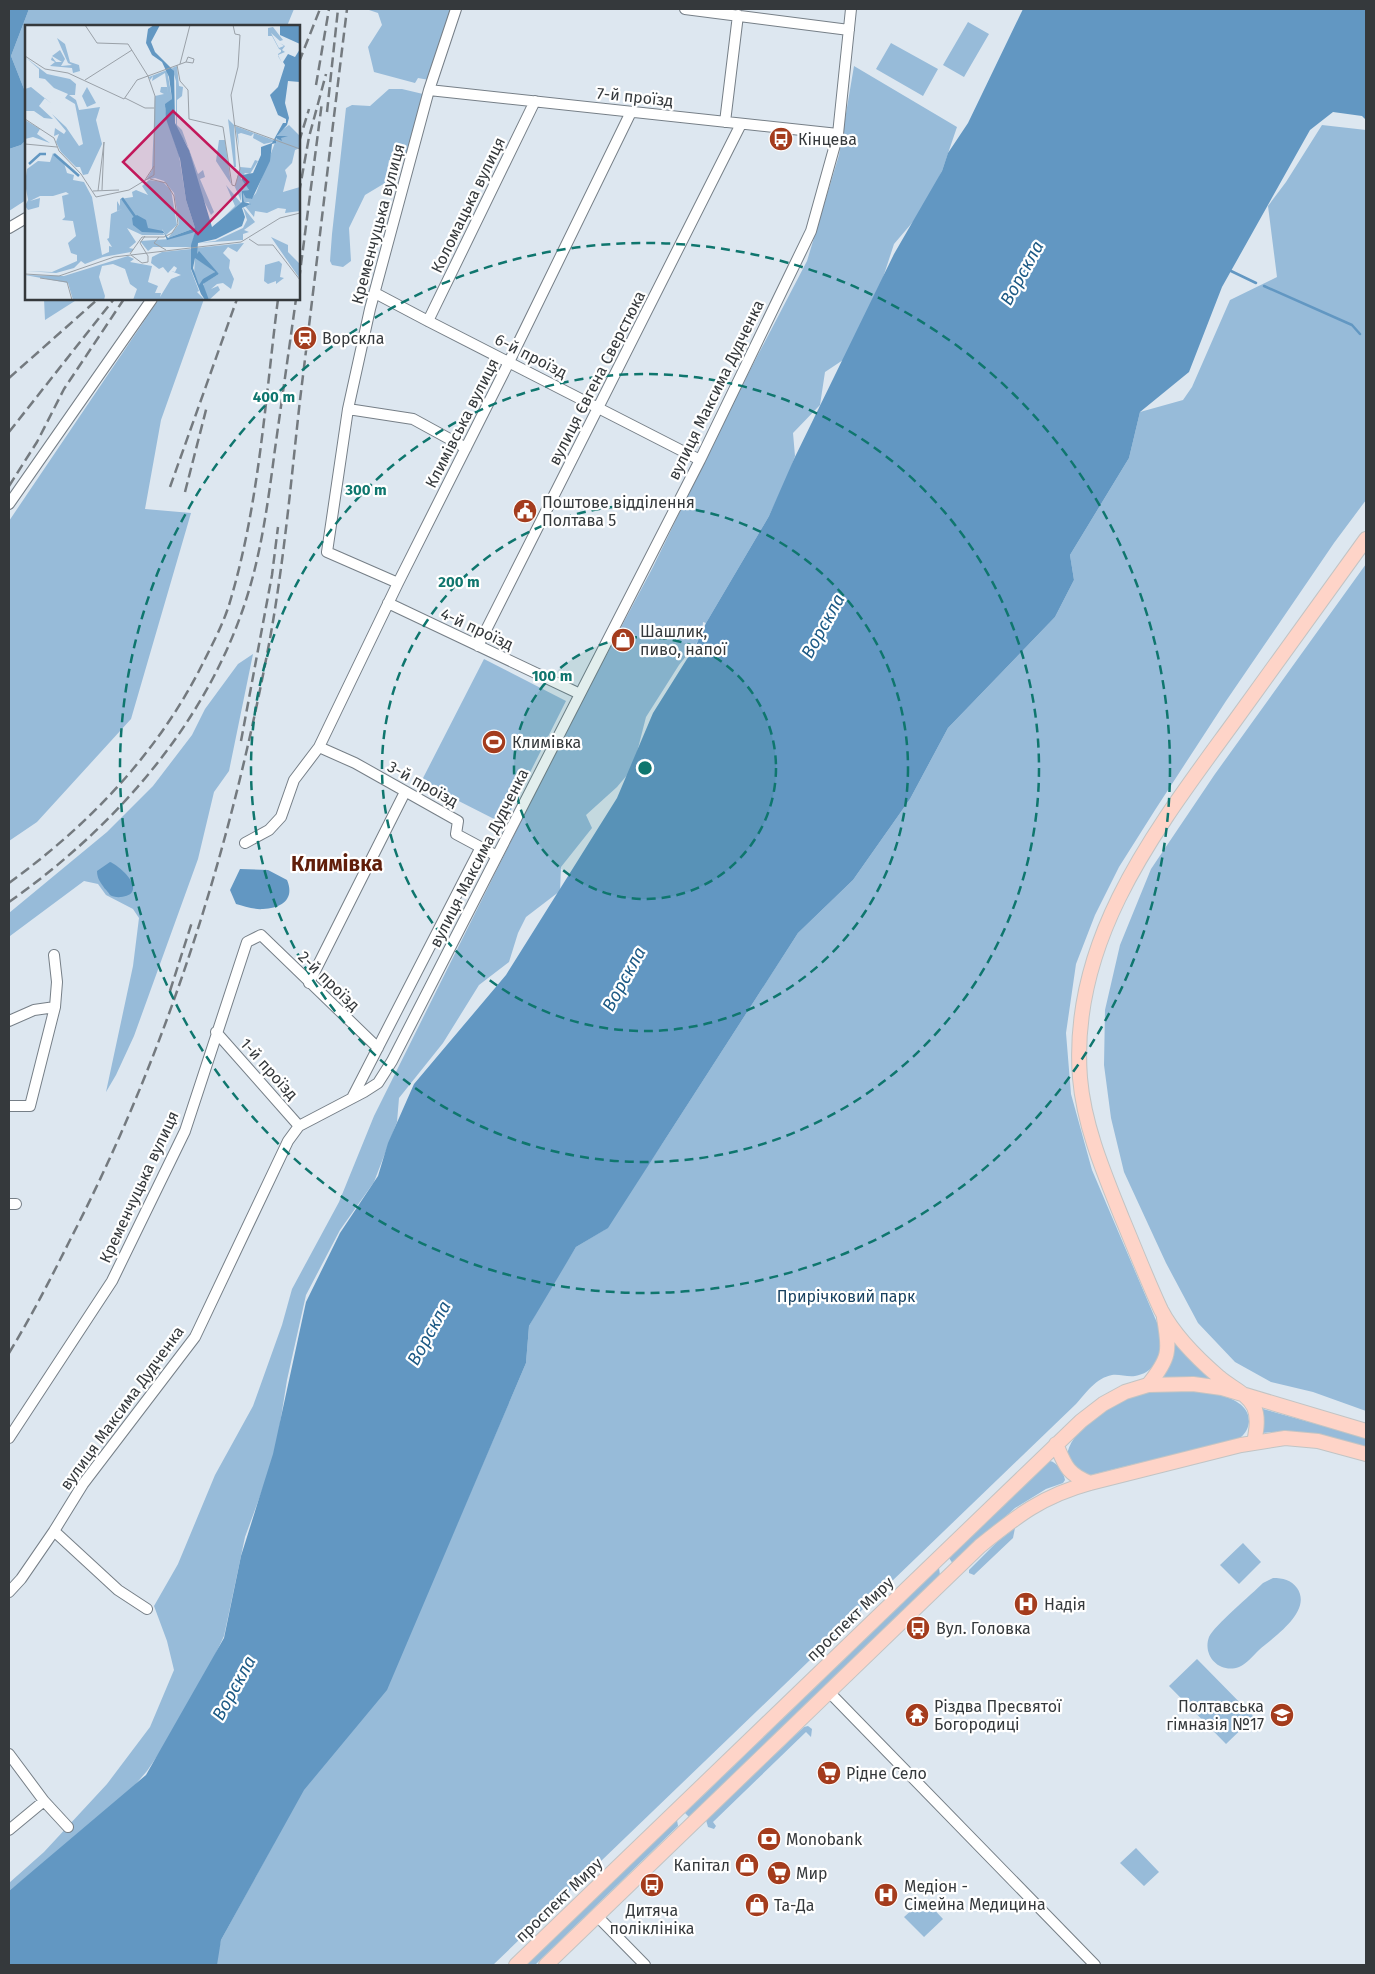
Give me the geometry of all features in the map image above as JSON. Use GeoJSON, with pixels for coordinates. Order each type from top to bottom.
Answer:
{"type":"FeatureCollection","features":[{"type":"Feature","properties":{"kind":"main road"},"geometry":{"type":"LineString","coordinates":[[1148,1384],[1166,1358],[1168,1344],[1162,1312],[1113,1194],[1092,1136],[1085,1108],[1080,1079],[1079,1042],[1083,1004],[1090,968],[1118,897],[1156,830],[1366,539]]}},
{"type":"Feature","properties":{"kind":"main road"},"geometry":{"type":"LineString","coordinates":[[1162,1312],[1199,1358],[1221,1379],[1246,1396],[1254,1405],[1257,1415],[1254,1443]]}},
{"type":"Feature","properties":{"kind":"main road","name":"проспект Миру"},"geometry":{"type":"LineString","coordinates":[[516,1965],[1056,1444],[1103,1404],[1125,1392],[1148,1384],[1193,1384],[1222,1388],[1366,1431]]}},
{"type":"Feature","properties":{"kind":"main road"},"geometry":{"type":"LineString","coordinates":[[546,1965],[980,1546],[1037,1504],[1068,1489],[1090,1482],[1254,1443],[1285,1438],[1318,1441],[1366,1454]]}},
{"type":"Feature","properties":{"kind":"main road"},"geometry":{"type":"LineString","coordinates":[[1056,1444],[1069,1471],[1076,1478],[1090,1482]]}},
{"type":"Feature","properties":{"kind":"main road"},"geometry":{"type":"LineString","coordinates":[[939,1558],[952,1573]]}},
{"type":"Feature","properties":{"kind":"main road"},"geometry":{"type":"LineString","coordinates":[[677,1811],[690,1826]]}},
{"type":"Feature","properties":{"kind":"street","name":"Кременчуцька вулиця"},"geometry":{"type":"LineString","coordinates":[[398,583],[327,552],[348,410],[370,309],[429,90],[456,9]]}},
{"type":"Feature","properties":{"kind":"street"},"geometry":{"type":"LineString","coordinates":[[686,9],[849,30]]}},
{"type":"Feature","properties":{"kind":"street","name":"вулиця Максима Дудченка"},"geometry":{"type":"LineString","coordinates":[[9,1592],[54,1531],[83,1484],[195,1337],[288,1142],[299,1126],[378,1083],[392,1061],[700,460],[811,231],[838,134],[851,9]]}},
{"type":"Feature","properties":{"kind":"street"},"geometry":{"type":"LineString","coordinates":[[725,122],[738,15]]}},
{"type":"Feature","properties":{"kind":"street","name":"7-й проїзд"},"geometry":{"type":"LineString","coordinates":[[429,90],[838,134]]}},
{"type":"Feature","properties":{"kind":"street","name":"Коломацька вулиця"},"geometry":{"type":"LineString","coordinates":[[428,321],[534,101]]}},
{"type":"Feature","properties":{"kind":"street","name":"Климівська вулиця"},"geometry":{"type":"LineString","coordinates":[[319,747],[388,603],[509,362],[631,112]]}},
{"type":"Feature","properties":{"kind":"street","name":"вулиця Євгена Сверстюка"},"geometry":{"type":"LineString","coordinates":[[478,646],[741,124]]}},
{"type":"Feature","properties":{"kind":"street"},"geometry":{"type":"LineString","coordinates":[[9,228],[25,219]]}},
{"type":"Feature","properties":{"kind":"street","name":"6-й проїзд"},"geometry":{"type":"LineString","coordinates":[[375,293],[700,460]]}},
{"type":"Feature","properties":{"kind":"street"},"geometry":{"type":"LineString","coordinates":[[9,504],[151,300]]}},
{"type":"Feature","properties":{"kind":"street"},"geometry":{"type":"LineString","coordinates":[[348,410],[413,419],[466,448]]}},
{"type":"Feature","properties":{"kind":"street","name":"4-й проїзд"},"geometry":{"type":"LineString","coordinates":[[388,603],[580,694]]}},
{"type":"Feature","properties":{"kind":"street"},"geometry":{"type":"LineString","coordinates":[[246,843],[269,830],[281,817],[294,780],[319,747]]}},
{"type":"Feature","properties":{"kind":"street","name":"3-й проїзд"},"geometry":{"type":"LineString","coordinates":[[319,747],[355,763],[458,821],[456,834],[497,856]]}},
{"type":"Feature","properties":{"kind":"street"},"geometry":{"type":"LineString","coordinates":[[309,983],[405,792]]}},
{"type":"Feature","properties":{"kind":"street","name":"вулиця Максима Дудченка"},"geometry":{"type":"LineString","coordinates":[[352,1098],[481,847]]}},
{"type":"Feature","properties":{"kind":"street","name":"Кременчуцька вулиця"},"geometry":{"type":"LineString","coordinates":[[9,1438],[112,1281],[185,1131],[247,942],[261,935]]}},
{"type":"Feature","properties":{"kind":"street","name":"2-й проїзд"},"geometry":{"type":"LineString","coordinates":[[261,935],[378,1048]]}},
{"type":"Feature","properties":{"kind":"street"},"geometry":{"type":"LineString","coordinates":[[9,1106],[30,1106],[55,1007],[58,982],[54,955]]}},
{"type":"Feature","properties":{"kind":"street"},"geometry":{"type":"LineString","coordinates":[[9,1021],[34,1010],[55,1007]]}},
{"type":"Feature","properties":{"kind":"street","name":"1-й проїзд"},"geometry":{"type":"LineString","coordinates":[[216,1032],[299,1126]]}},
{"type":"Feature","properties":{"kind":"street"},"geometry":{"type":"LineString","coordinates":[[54,1531],[118,1590],[147,1608]]}},
{"type":"Feature","properties":{"kind":"street"},"geometry":{"type":"LineString","coordinates":[[828,1692],[1095,1965]]}},
{"type":"Feature","properties":{"kind":"street"},"geometry":{"type":"LineString","coordinates":[[9,1754],[44,1801],[68,1827]]}},
{"type":"Feature","properties":{"kind":"street"},"geometry":{"type":"LineString","coordinates":[[9,1830],[44,1801]]}},
{"type":"Feature","properties":{"kind":"street"},"geometry":{"type":"LineString","coordinates":[[597,1916],[645,1965]]}},
{"type":"Feature","properties":{"kind":"green space"},"geometry":{"type":"Polygon","coordinates":[[[29,9],[294,9],[287,25],[25,25],[25,91],[11,56],[29,9]]]}},
{"type":"Feature","properties":{"kind":"green space"},"geometry":{"type":"Polygon","coordinates":[[[366,9],[451,9],[429,80],[418,78],[415,83],[374,72],[368,47],[382,25],[378,13],[366,9]]]}},
{"type":"Feature","properties":{"kind":"green space"},"geometry":{"type":"Polygon","coordinates":[[[968,22],[989,34],[964,77],[943,65],[968,22]]]}},
{"type":"Feature","properties":{"kind":"green space"},"geometry":{"type":"Polygon","coordinates":[[[891,43],[938,69],[923,96],[876,69],[891,43]]]}},
{"type":"Feature","properties":{"kind":"green space"},"geometry":{"type":"Polygon","coordinates":[[[854,66],[957,127],[942,171],[923,210],[894,244],[877,296],[846,358],[825,372],[820,405],[793,433],[795,456],[788,476],[769,516],[706,623],[703,622],[702,636],[679,665],[646,717],[633,768],[617,787],[586,815],[592,828],[561,867],[560,891],[526,917],[518,933],[509,962],[479,985],[443,1043],[399,1098],[397,1122],[374,1182],[340,1230],[306,1295],[287,1380],[275,1455],[245,1537],[224,1636],[191,1706],[147,1771],[122,1800],[9,1891],[9,1883],[44,1852],[107,1784],[150,1727],[174,1670],[167,1641],[154,1606],[178,1564],[215,1475],[253,1406],[282,1325],[292,1289],[339,1202],[374,1116],[564,735],[653,567],[736,397],[807,261],[839,155],[854,66]]]}},
{"type":"Feature","properties":{"kind":"green space"},"geometry":{"type":"Polygon","coordinates":[[[389,89],[402,89],[423,94],[408,156],[389,160],[385,183],[365,195],[349,228],[351,261],[343,267],[332,265],[330,261],[332,234],[346,108],[352,105],[370,106],[389,89]]]}},
{"type":"Feature","properties":{"kind":"green space","name":"Прирічковий парк"},"geometry":{"type":"Polygon","coordinates":[[[1322,125],[1366,130],[1366,500],[1334,543],[1226,701],[1119,867],[1095,915],[1076,964],[1066,1033],[1071,1094],[1092,1170],[1158,1325],[1161,1341],[1155,1363],[1143,1373],[1135,1376],[1112,1375],[1101,1379],[1092,1387],[493,1965],[215,1965],[221,1940],[273,1845],[284,1814],[420,1610],[526,1363],[529,1326],[547,1293],[576,1247],[604,1230],[662,1144],[798,933],[853,880],[910,799],[948,728],[1055,617],[1074,580],[1070,555],[1129,458],[1140,412],[1183,400],[1192,387],[1230,300],[1277,277],[1268,206],[1286,182],[1322,125]]]}},
{"type":"Feature","properties":{"kind":"green space"},"geometry":{"type":"Polygon","coordinates":[[[25,141],[25,201],[9,211],[9,149],[21,145],[25,141]]]}},
{"type":"Feature","properties":{"kind":"green space"},"geometry":{"type":"Polygon","coordinates":[[[44,300],[76,300],[45,320],[44,300]]]}},
{"type":"Feature","properties":{"kind":"green space"},"geometry":{"type":"Polygon","coordinates":[[[158,300],[204,300],[161,420],[145,509],[191,513],[131,719],[37,822],[9,841],[9,521],[158,300]]]}},
{"type":"Feature","properties":{"kind":"green space"},"geometry":{"type":"Polygon","coordinates":[[[1366,564],[1366,1411],[1313,1392],[1271,1382],[1235,1362],[1198,1323],[1166,1263],[1124,1172],[1111,1118],[1104,1065],[1105,1010],[1120,945],[1151,869],[1215,774],[1366,564]]]}},
{"type":"Feature","properties":{"kind":"green space"},"geometry":{"type":"Polygon","coordinates":[[[253,654],[229,771],[214,792],[198,859],[134,1036],[106,1092],[133,966],[139,918],[133,909],[106,895],[98,884],[84,881],[10,936],[9,913],[107,832],[153,786],[192,735],[205,709],[238,664],[253,654]]]}},
{"type":"Feature","properties":{"kind":"green space","name":"Климівка"},"geometry":{"type":"Polygon","coordinates":[[[484,659],[566,701],[504,824],[437,790],[435,792],[422,785],[421,782],[484,659]]]}},
{"type":"Feature","properties":{"kind":"green space"},"geometry":{"type":"Polygon","coordinates":[[[1172,1334],[1221,1384],[1189,1377],[1163,1377],[1170,1359],[1172,1334]]]}},
{"type":"Feature","properties":{"kind":"green space"},"geometry":{"type":"Polygon","coordinates":[[[1179,1389],[1210,1393],[1232,1399],[1247,1412],[1249,1421],[1245,1432],[1241,1437],[1224,1444],[1091,1475],[1078,1472],[1067,1457],[1069,1447],[1074,1438],[1091,1420],[1112,1405],[1132,1396],[1179,1389]]]}},
{"type":"Feature","properties":{"kind":"green space"},"geometry":{"type":"Polygon","coordinates":[[[1263,1409],[1366,1438],[1366,1447],[1327,1436],[1303,1432],[1262,1433],[1260,1410],[1263,1409]]]}},
{"type":"Feature","properties":{"kind":"green space"},"geometry":{"type":"Polygon","coordinates":[[[1050,1461],[1055,1463],[1062,1471],[1065,1480],[1063,1483],[1046,1489],[1015,1508],[953,1564],[949,1558],[1050,1461]]]}},
{"type":"Feature","properties":{"kind":"green space"},"geometry":{"type":"Polygon","coordinates":[[[1015,1528],[1013,1538],[974,1575],[969,1573],[969,1570],[997,1542],[1015,1528]]]}},
{"type":"Feature","properties":{"kind":"green space"},"geometry":{"type":"Polygon","coordinates":[[[1243,1543],[1261,1562],[1239,1584],[1220,1565],[1243,1543]]]}},
{"type":"Feature","properties":{"kind":"green space"},"geometry":{"type":"Polygon","coordinates":[[[939,1568],[940,1575],[689,1817],[685,1813],[939,1568]]]}},
{"type":"Feature","properties":{"kind":"green space"},"geometry":{"type":"Polygon","coordinates":[[[1273,1578],[1286,1580],[1297,1588],[1301,1597],[1300,1606],[1296,1614],[1282,1631],[1244,1664],[1232,1668],[1219,1666],[1210,1657],[1208,1651],[1209,1637],[1212,1632],[1263,1583],[1273,1578]]]}},
{"type":"Feature","properties":{"kind":"green space"},"geometry":{"type":"Polygon","coordinates":[[[1197,1659],[1254,1717],[1226,1744],[1169,1686],[1197,1659]]]}},
{"type":"Feature","properties":{"kind":"green space"},"geometry":{"type":"Polygon","coordinates":[[[808,1726],[812,1729],[811,1737],[806,1732],[713,1822],[716,1826],[714,1829],[708,1827],[706,1820],[804,1727],[808,1726]]]}},
{"type":"Feature","properties":{"kind":"green space"},"geometry":{"type":"Polygon","coordinates":[[[677,1820],[678,1826],[535,1965],[526,1965],[677,1820]]]}},
{"type":"Feature","properties":{"kind":"green space"},"geometry":{"type":"Polygon","coordinates":[[[1136,1848],[1159,1872],[1144,1886],[1120,1863],[1136,1848]]]}},
{"type":"Feature","properties":{"kind":"green space"},"geometry":{"type":"Polygon","coordinates":[[[929,1904],[943,1919],[924,1937],[904,1917],[914,1908],[929,1904]]]}},
{"type":"Feature","properties":{"kind":"water"},"geometry":{"type":"Polygon","coordinates":[[[9,9],[29,9],[11,56],[25,91],[25,141],[21,145],[9,149],[9,9]]]}},
{"type":"Feature","properties":{"kind":"water"},"geometry":{"type":"Polygon","coordinates":[[[1023,9],[1366,9],[1366,120],[1362,116],[1333,112],[1310,130],[1222,287],[1189,372],[1140,412],[1129,458],[1070,555],[1074,580],[1055,617],[948,728],[910,799],[853,880],[798,933],[608,1228],[576,1247],[529,1326],[526,1363],[387,1690],[304,1790],[221,1940],[217,1965],[9,1965],[9,1891],[146,1775],[224,1638],[241,1556],[273,1454],[306,1302],[340,1233],[378,1176],[388,1143],[414,1084],[506,975],[617,798],[653,713],[697,643],[706,623],[769,516],[794,459],[894,254],[942,171],[948,153],[968,123],[1023,9]]]}},
{"type":"Feature","properties":{"kind":"water"},"geometry":{"type":"Polygon","coordinates":[[[110,862],[122,870],[130,879],[133,888],[132,892],[128,895],[119,897],[110,895],[100,881],[97,871],[110,862]]]}},
{"type":"Feature","properties":{"kind":"water"},"geometry":{"type":"Polygon","coordinates":[[[240,869],[268,870],[287,880],[289,887],[288,897],[276,907],[263,909],[236,904],[230,890],[240,869]]]}},
{"type":"Feature","properties":{"kind":"waterway"},"geometry":{"type":"LineString","coordinates":[[1231,271],[1256,283]]}},
{"type":"Feature","properties":{"kind":"waterway"},"geometry":{"type":"LineString","coordinates":[[1264,286],[1352,325],[1360,334]]}},
{"type":"Feature","properties":{"kind":"railway"},"geometry":{"type":"LineString","coordinates":[[300,59],[320,9]]}},
{"type":"Feature","properties":{"kind":"railway"},"geometry":{"type":"LineString","coordinates":[[316,85],[329,9]]}},
{"type":"Feature","properties":{"kind":"railway"},"geometry":{"type":"LineString","coordinates":[[327,112],[338,9]]}},
{"type":"Feature","properties":{"kind":"railway"},"geometry":{"type":"LineString","coordinates":[[9,1353],[69,1242],[104,1171],[136,1099],[191,951],[235,799],[269,644],[279,583],[347,9]]}},
{"type":"Feature","properties":{"kind":"railway"},"geometry":{"type":"LineString","coordinates":[[300,187],[309,137],[326,74]]}},
{"type":"Feature","properties":{"kind":"railway"},"geometry":{"type":"LineString","coordinates":[[300,272],[322,102]]}},
{"type":"Feature","properties":{"kind":"railway"},"geometry":{"type":"LineString","coordinates":[[300,139],[309,109]]}},
{"type":"Feature","properties":{"kind":"railway"},"geometry":{"type":"LineString","coordinates":[[9,378],[97,300]]}},
{"type":"Feature","properties":{"kind":"railway"},"geometry":{"type":"LineString","coordinates":[[9,432],[113,300]]}},
{"type":"Feature","properties":{"kind":"railway"},"geometry":{"type":"LineString","coordinates":[[9,486],[37,442],[64,389],[123,300]]}},
{"type":"Feature","properties":{"kind":"railway"},"geometry":{"type":"LineString","coordinates":[[170,487],[237,300]]}},
{"type":"Feature","properties":{"kind":"railway"},"geometry":{"type":"LineString","coordinates":[[9,883],[39,860],[94,811],[144,756],[186,694],[218,633],[229,605],[239,568],[254,492],[278,300]]}},
{"type":"Feature","properties":{"kind":"railway"},"geometry":{"type":"LineString","coordinates":[[9,902],[51,870],[91,835],[129,797],[163,756],[194,712],[220,665],[241,616],[259,550],[265,521],[296,300]]}},
{"type":"Feature","properties":{"kind":"railway"},"geometry":{"type":"LineString","coordinates":[[185,492],[207,406]]}},
{"type":"Feature","properties":{"kind":"railway"},"geometry":{"type":"LineString","coordinates":[[241,741],[272,575],[278,527]]}},
{"type":"Feature","properties":{"kind":"railway"},"geometry":{"type":"LineString","coordinates":[[170,991],[192,922]]}},
{"type":"Feature","properties":{"kind":"place","name":"Кінцева"},"geometry":{"type":"Point","coordinates":[781,139]}},
{"type":"Feature","properties":{"kind":"place","name":"Ворскла"},"geometry":{"type":"Point","coordinates":[305,338]}},
{"type":"Feature","properties":{"kind":"place","name":"Поштове відділення Полтава 5"},"geometry":{"type":"Point","coordinates":[525,511]}},
{"type":"Feature","properties":{"kind":"place","name":"Шашлик, пиво, напої"},"geometry":{"type":"Point","coordinates":[623,640]}},
{"type":"Feature","properties":{"kind":"place","name":"Климівка"},"geometry":{"type":"Point","coordinates":[494,742]}},
{"type":"Feature","properties":{"kind":"place","name":"Надія"},"geometry":{"type":"Point","coordinates":[1026,1604]}},
{"type":"Feature","properties":{"kind":"place","name":"Вул. Головка"},"geometry":{"type":"Point","coordinates":[918,1628]}},
{"type":"Feature","properties":{"kind":"place","name":"Різдва Пресвятої Богородиці"},"geometry":{"type":"Point","coordinates":[917,1715]}},
{"type":"Feature","properties":{"kind":"place","name":"Полтавська гімназія №17"},"geometry":{"type":"Point","coordinates":[1282,1715]}},
{"type":"Feature","properties":{"kind":"place","name":"Рідне Село"},"geometry":{"type":"Point","coordinates":[829,1773]}},
{"type":"Feature","properties":{"kind":"place","name":"Monobank"},"geometry":{"type":"Point","coordinates":[769,1839]}},
{"type":"Feature","properties":{"kind":"place","name":"Капітал"},"geometry":{"type":"Point","coordinates":[747,1865]}},
{"type":"Feature","properties":{"kind":"place","name":"Мир"},"geometry":{"type":"Point","coordinates":[779,1873]}},
{"type":"Feature","properties":{"kind":"place","name":"Дитяча поліклініка"},"geometry":{"type":"Point","coordinates":[652,1885]}},
{"type":"Feature","properties":{"kind":"place","name":"Медіон - Сімейна Медицина"},"geometry":{"type":"Point","coordinates":[886,1895]}},
{"type":"Feature","properties":{"kind":"place","name":"Та-Да"},"geometry":{"type":"Point","coordinates":[757,1905]}},
{"type":"Feature","properties":{"kind":"district","name":"Климівка"},"geometry":{"type":"Point","coordinates":[337,864]}}]}
